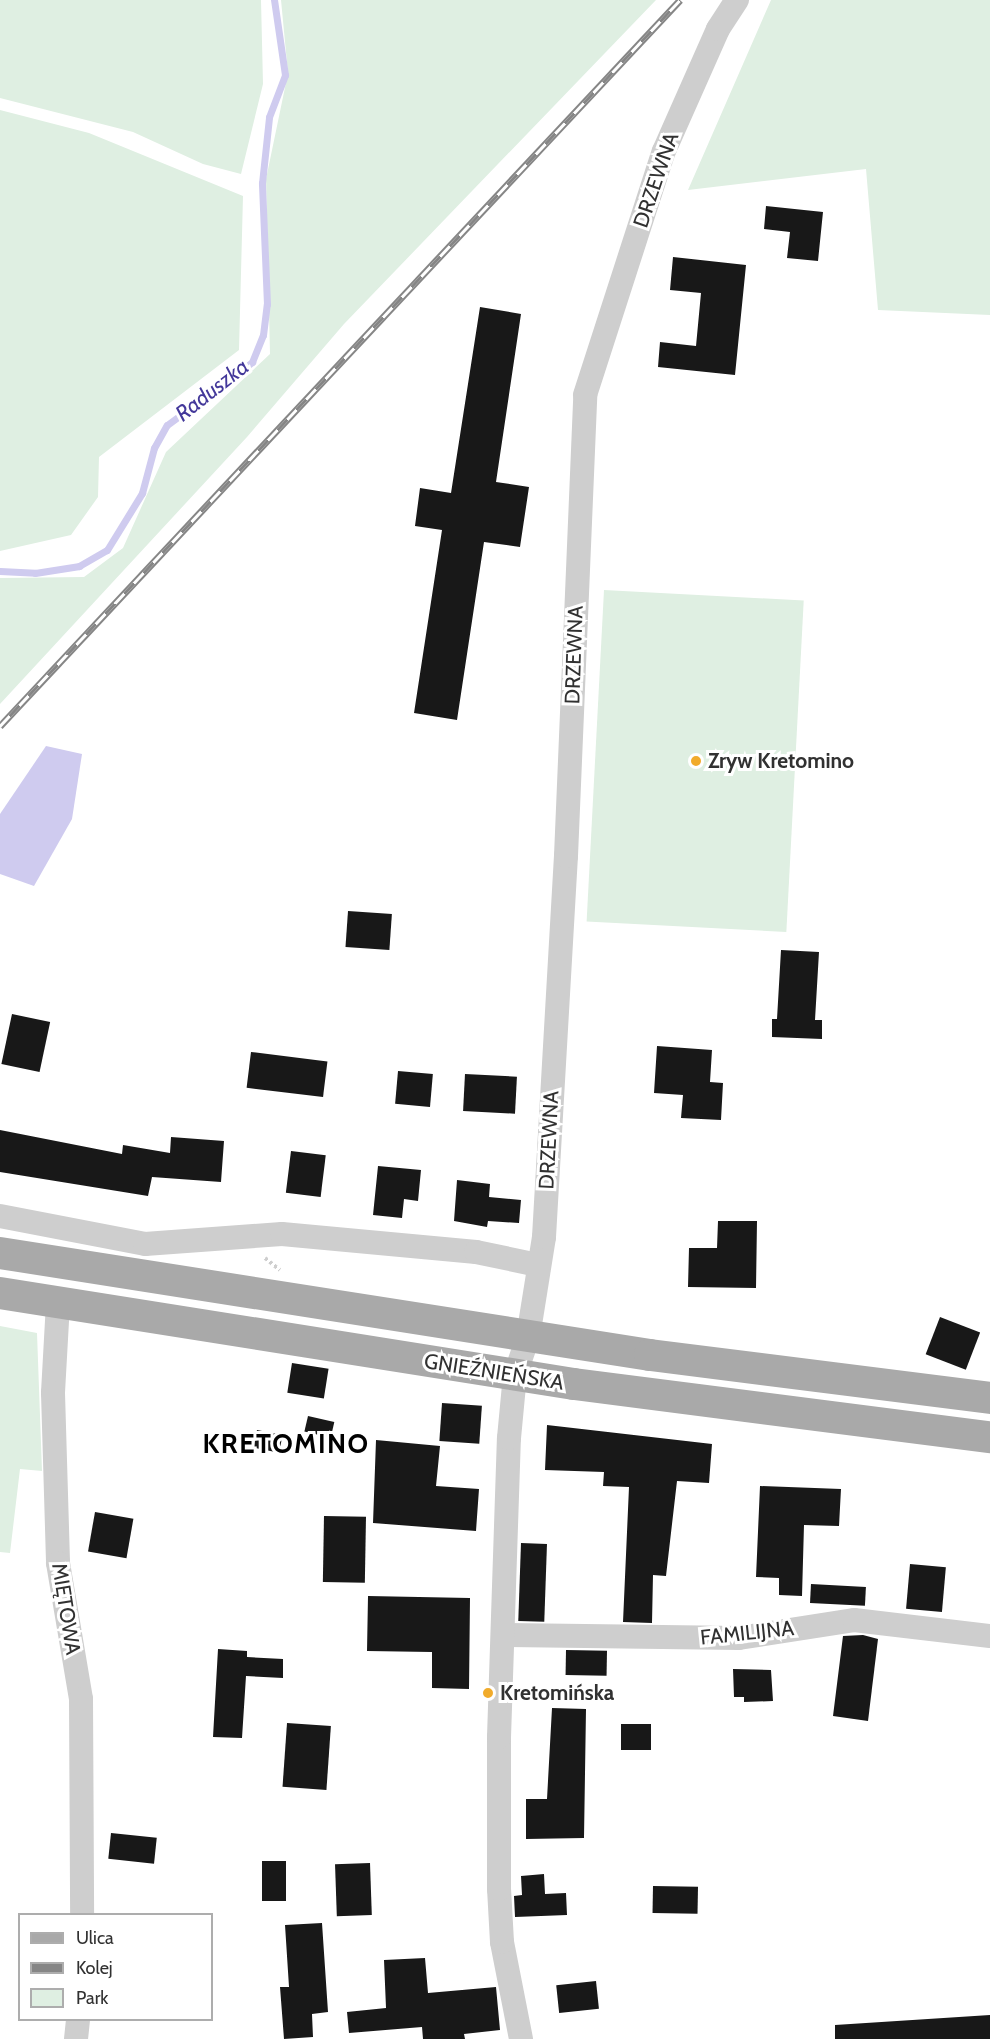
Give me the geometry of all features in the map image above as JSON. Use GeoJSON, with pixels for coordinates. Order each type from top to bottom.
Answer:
{"type":"FeatureCollection","features":[{"type":"Feature","properties":{"kind":"main road","name":"GNIEŹNIEŃSKA"},"geometry":{"type":"LineString","coordinates":[[0,1253],[528,1337],[990,1398]]}},
{"type":"Feature","properties":{"kind":"main road","name":"GNIEŹNIEŃSKA"},"geometry":{"type":"LineString","coordinates":[[0,1293],[728,1407],[990,1437]]}},
{"type":"Feature","properties":{"kind":"street","name":"DRZEWNA"},"geometry":{"type":"LineString","coordinates":[[528,1337],[544,1237],[566,856],[585,395],[682,108],[718,29],[737,0]]}},
{"type":"Feature","properties":{"kind":"street"},"geometry":{"type":"LineString","coordinates":[[0,1216],[145,1244],[282,1234],[457,1250],[538,1265]]}},
{"type":"Feature","properties":{"kind":"street","name":"MIĘTOWA"},"geometry":{"type":"LineString","coordinates":[[58,1303],[54,1393],[58,1551],[81,1700],[82,1913]]}},
{"type":"Feature","properties":{"kind":"street"},"geometry":{"type":"LineString","coordinates":[[520,2039],[499,1908],[503,1635],[515,1375],[528,1337]]}},
{"type":"Feature","properties":{"kind":"street","name":"FAMILIJNA"},"geometry":{"type":"LineString","coordinates":[[503,1635],[739,1638],[854,1620],[990,1636]]}},
{"type":"Feature","properties":{"kind":"street"},"geometry":{"type":"LineString","coordinates":[[76,2039],[78,2021]]}},
{"type":"Feature","properties":{"kind":"green space"},"geometry":{"type":"Polygon","coordinates":[[[0,0],[261,0],[263,84],[241,174],[203,164],[133,132],[0,98],[0,0]]]}},
{"type":"Feature","properties":{"kind":"green space"},"geometry":{"type":"Polygon","coordinates":[[[281,0],[656,0],[344,324],[247,437],[0,704],[0,578],[84,577],[123,548],[166,452],[270,354],[266,179],[288,73],[281,0]]]}},
{"type":"Feature","properties":{"kind":"green space"},"geometry":{"type":"Polygon","coordinates":[[[771,0],[990,0],[990,315],[878,310],[866,169],[688,190],[771,0]]]}},
{"type":"Feature","properties":{"kind":"green space"},"geometry":{"type":"Polygon","coordinates":[[[0,110],[89,133],[243,196],[239,350],[99,457],[98,497],[71,535],[0,551],[0,110]]]}},
{"type":"Feature","properties":{"kind":"green space","name":"Zryw Kretomino"},"geometry":{"type":"Polygon","coordinates":[[[604,590],[804,600],[786,932],[587,922],[604,590]]]}},
{"type":"Feature","properties":{"kind":"green space"},"geometry":{"type":"Polygon","coordinates":[[[0,1326],[37,1333],[42,1471],[20,1469],[10,1553],[0,1552],[0,1326]]]}},
{"type":"Feature","properties":{"kind":"shaded area"},"geometry":{"type":"Polygon","coordinates":[[[46,746],[82,754],[72,819],[34,886],[0,874],[0,814],[46,746]]]}},
{"type":"Feature","properties":{"kind":"building"},"geometry":{"type":"Polygon","coordinates":[[[766,206],[823,212],[818,261],[787,258],[790,232],[764,229],[766,206]]]}},
{"type":"Feature","properties":{"kind":"building"},"geometry":{"type":"Polygon","coordinates":[[[673,257],[746,265],[735,375],[658,367],[660,342],[696,346],[701,293],[670,290],[673,257]]]}},
{"type":"Feature","properties":{"kind":"building"},"geometry":{"type":"Polygon","coordinates":[[[480,307],[521,314],[496,482],[529,487],[520,547],[484,542],[457,720],[414,713],[442,530],[415,526],[420,488],[451,493],[480,307]]]}},
{"type":"Feature","properties":{"kind":"building"},"geometry":{"type":"Polygon","coordinates":[[[348,911],[392,914],[389,950],[345,947],[348,911]]]}},
{"type":"Feature","properties":{"kind":"building"},"geometry":{"type":"Polygon","coordinates":[[[781,950],[819,952],[815,1020],[822,1020],[822,1039],[772,1037],[772,1019],[777,1019],[781,950]]]}},
{"type":"Feature","properties":{"kind":"building"},"geometry":{"type":"Polygon","coordinates":[[[12,1014],[50,1022],[40,1072],[1,1064],[12,1014]]]}},
{"type":"Feature","properties":{"kind":"building"},"geometry":{"type":"Polygon","coordinates":[[[657,1046],[712,1050],[710,1082],[723,1083],[721,1120],[681,1118],[683,1095],[654,1093],[657,1046]]]}},
{"type":"Feature","properties":{"kind":"building"},"geometry":{"type":"Polygon","coordinates":[[[251,1052],[327,1061],[323,1097],[247,1088],[251,1052]]]}},
{"type":"Feature","properties":{"kind":"building"},"geometry":{"type":"Polygon","coordinates":[[[398,1071],[433,1074],[430,1107],[395,1104],[398,1071]]]}},
{"type":"Feature","properties":{"kind":"building"},"geometry":{"type":"Polygon","coordinates":[[[465,1074],[517,1077],[515,1114],[463,1111],[465,1074]]]}},
{"type":"Feature","properties":{"kind":"building"},"geometry":{"type":"Polygon","coordinates":[[[0,1130],[122,1154],[123,1145],[170,1153],[171,1137],[224,1141],[221,1182],[152,1177],[148,1196],[0,1172],[0,1130]]]}},
{"type":"Feature","properties":{"kind":"building"},"geometry":{"type":"Polygon","coordinates":[[[291,1151],[326,1155],[321,1197],[286,1193],[291,1151]]]}},
{"type":"Feature","properties":{"kind":"building"},"geometry":{"type":"Polygon","coordinates":[[[378,1166],[421,1170],[418,1201],[404,1199],[402,1218],[373,1215],[378,1166]]]}},
{"type":"Feature","properties":{"kind":"building"},"geometry":{"type":"Polygon","coordinates":[[[457,1180],[490,1184],[489,1197],[521,1200],[519,1223],[488,1221],[487,1227],[454,1221],[457,1180]]]}},
{"type":"Feature","properties":{"kind":"building"},"geometry":{"type":"Polygon","coordinates":[[[718,1221],[757,1221],[756,1288],[688,1287],[689,1248],[717,1248],[718,1221]]]}},
{"type":"Feature","properties":{"kind":"building"},"geometry":{"type":"Polygon","coordinates":[[[940,1317],[980,1332],[966,1370],[926,1354],[940,1317]]]}},
{"type":"Feature","properties":{"kind":"building"},"geometry":{"type":"Polygon","coordinates":[[[292,1363],[329,1369],[324,1398],[287,1393],[292,1363]]]}},
{"type":"Feature","properties":{"kind":"building"},"geometry":{"type":"Polygon","coordinates":[[[442,1403],[482,1406],[479,1444],[439,1441],[442,1403]]]}},
{"type":"Feature","properties":{"kind":"building"},"geometry":{"type":"Polygon","coordinates":[[[308,1416],[334,1422],[331,1438],[304,1432],[308,1416]]]}},
{"type":"Feature","properties":{"kind":"building"},"geometry":{"type":"Polygon","coordinates":[[[547,1425],[712,1444],[709,1483],[677,1481],[666,1576],[653,1575],[652,1623],[623,1622],[629,1487],[603,1486],[604,1472],[545,1470],[547,1425]]]}},
{"type":"Feature","properties":{"kind":"building"},"geometry":{"type":"Polygon","coordinates":[[[257,1430],[283,1435],[279,1453],[254,1448],[257,1430]]]}},
{"type":"Feature","properties":{"kind":"building"},"geometry":{"type":"Polygon","coordinates":[[[376,1440],[440,1446],[436,1486],[479,1489],[476,1531],[373,1523],[376,1440]]]}},
{"type":"Feature","properties":{"kind":"building"},"geometry":{"type":"Polygon","coordinates":[[[760,1486],[841,1489],[839,1526],[804,1525],[802,1596],[779,1595],[779,1578],[756,1577],[760,1486]]]}},
{"type":"Feature","properties":{"kind":"building"},"geometry":{"type":"Polygon","coordinates":[[[95,1512],[133,1519],[126,1558],[88,1551],[95,1512]]]}},
{"type":"Feature","properties":{"kind":"building"},"geometry":{"type":"Polygon","coordinates":[[[324,1516],[366,1517],[365,1583],[323,1582],[324,1516]]]}},
{"type":"Feature","properties":{"kind":"building"},"geometry":{"type":"Polygon","coordinates":[[[521,1543],[547,1544],[544,1622],[518,1621],[521,1543]]]}},
{"type":"Feature","properties":{"kind":"building"},"geometry":{"type":"Polygon","coordinates":[[[910,1564],[946,1567],[942,1612],[906,1609],[910,1564]]]}},
{"type":"Feature","properties":{"kind":"building"},"geometry":{"type":"Polygon","coordinates":[[[811,1584],[866,1587],[865,1606],[810,1603],[811,1584]]]}},
{"type":"Feature","properties":{"kind":"building"},"geometry":{"type":"Polygon","coordinates":[[[368,1596],[470,1598],[469,1689],[432,1688],[432,1652],[367,1651],[368,1596]]]}},
{"type":"Feature","properties":{"kind":"building"},"geometry":{"type":"Polygon","coordinates":[[[863,1635],[878,1639],[868,1721],[833,1716],[843,1636],[863,1635]]]}},
{"type":"Feature","properties":{"kind":"building"},"geometry":{"type":"Polygon","coordinates":[[[218,1649],[247,1651],[247,1657],[283,1659],[283,1678],[246,1676],[242,1738],[213,1737],[218,1649]]]}},
{"type":"Feature","properties":{"kind":"building"},"geometry":{"type":"Polygon","coordinates":[[[566,1650],[607,1651],[607,1676],[566,1675],[566,1650]]]}},
{"type":"Feature","properties":{"kind":"building"},"geometry":{"type":"Polygon","coordinates":[[[733,1669],[771,1670],[773,1701],[744,1702],[744,1697],[734,1697],[733,1669]]]}},
{"type":"Feature","properties":{"kind":"building"},"geometry":{"type":"Polygon","coordinates":[[[552,1708],[586,1709],[584,1838],[526,1839],[526,1799],[547,1799],[552,1708]]]}},
{"type":"Feature","properties":{"kind":"building"},"geometry":{"type":"Polygon","coordinates":[[[287,1723],[331,1726],[326,1790],[283,1787],[287,1723]]]}},
{"type":"Feature","properties":{"kind":"building"},"geometry":{"type":"Polygon","coordinates":[[[621,1724],[651,1724],[651,1750],[621,1750],[621,1724]]]}},
{"type":"Feature","properties":{"kind":"building"},"geometry":{"type":"Polygon","coordinates":[[[111,1833],[157,1838],[154,1864],[108,1859],[111,1833]]]}},
{"type":"Feature","properties":{"kind":"building"},"geometry":{"type":"Polygon","coordinates":[[[262,1861],[286,1861],[286,1901],[262,1901],[262,1861]]]}},
{"type":"Feature","properties":{"kind":"building"},"geometry":{"type":"Polygon","coordinates":[[[370,1863],[372,1915],[337,1916],[335,1864],[370,1863]]]}},
{"type":"Feature","properties":{"kind":"building"},"geometry":{"type":"Polygon","coordinates":[[[544,1874],[545,1894],[566,1893],[567,1915],[515,1917],[514,1896],[522,1895],[521,1876],[544,1874]]]}},
{"type":"Feature","properties":{"kind":"building"},"geometry":{"type":"Polygon","coordinates":[[[653,1886],[698,1887],[698,1914],[653,1913],[653,1886]]]}},
{"type":"Feature","properties":{"kind":"building"},"geometry":{"type":"Polygon","coordinates":[[[322,1923],[328,2012],[312,2014],[313,2037],[284,2039],[280,1987],[289,1987],[285,1925],[322,1923]]]}},
{"type":"Feature","properties":{"kind":"building"},"geometry":{"type":"Polygon","coordinates":[[[425,1958],[428,1993],[496,1987],[500,2030],[464,2034],[465,2039],[423,2039],[422,2027],[349,2033],[347,2012],[386,2008],[384,1960],[425,1958]]]}},
{"type":"Feature","properties":{"kind":"building"},"geometry":{"type":"Polygon","coordinates":[[[596,1981],[599,2009],[559,2013],[556,1985],[596,1981]]]}},
{"type":"Feature","properties":{"kind":"building"},"geometry":{"type":"Polygon","coordinates":[[[990,2015],[990,2039],[835,2039],[835,2025],[990,2015]]]}},
{"type":"Feature","properties":{"kind":"waterway","name":"Raduszka"},"geometry":{"type":"LineString","coordinates":[[0,571],[35,573],[79,566],[107,550],[142,493],[154,448],[167,425],[252,362],[263,335],[267,304],[262,183],[269,117],[285,75],[274,0]]}},
{"type":"Feature","properties":{"kind":"railway"},"geometry":{"type":"LineString","coordinates":[[0,726],[680,0]]}},
{"type":"Feature","properties":{"kind":"place","name":"Zryw Kretomino"},"geometry":{"type":"Point","coordinates":[696,761]}},
{"type":"Feature","properties":{"kind":"place","name":"Kretomińska"},"geometry":{"type":"Point","coordinates":[488,1693]}},
{"type":"Feature","properties":{"kind":"district","name":"KRETOMINO"},"geometry":{"type":"Point","coordinates":[286,1444]}}]}
